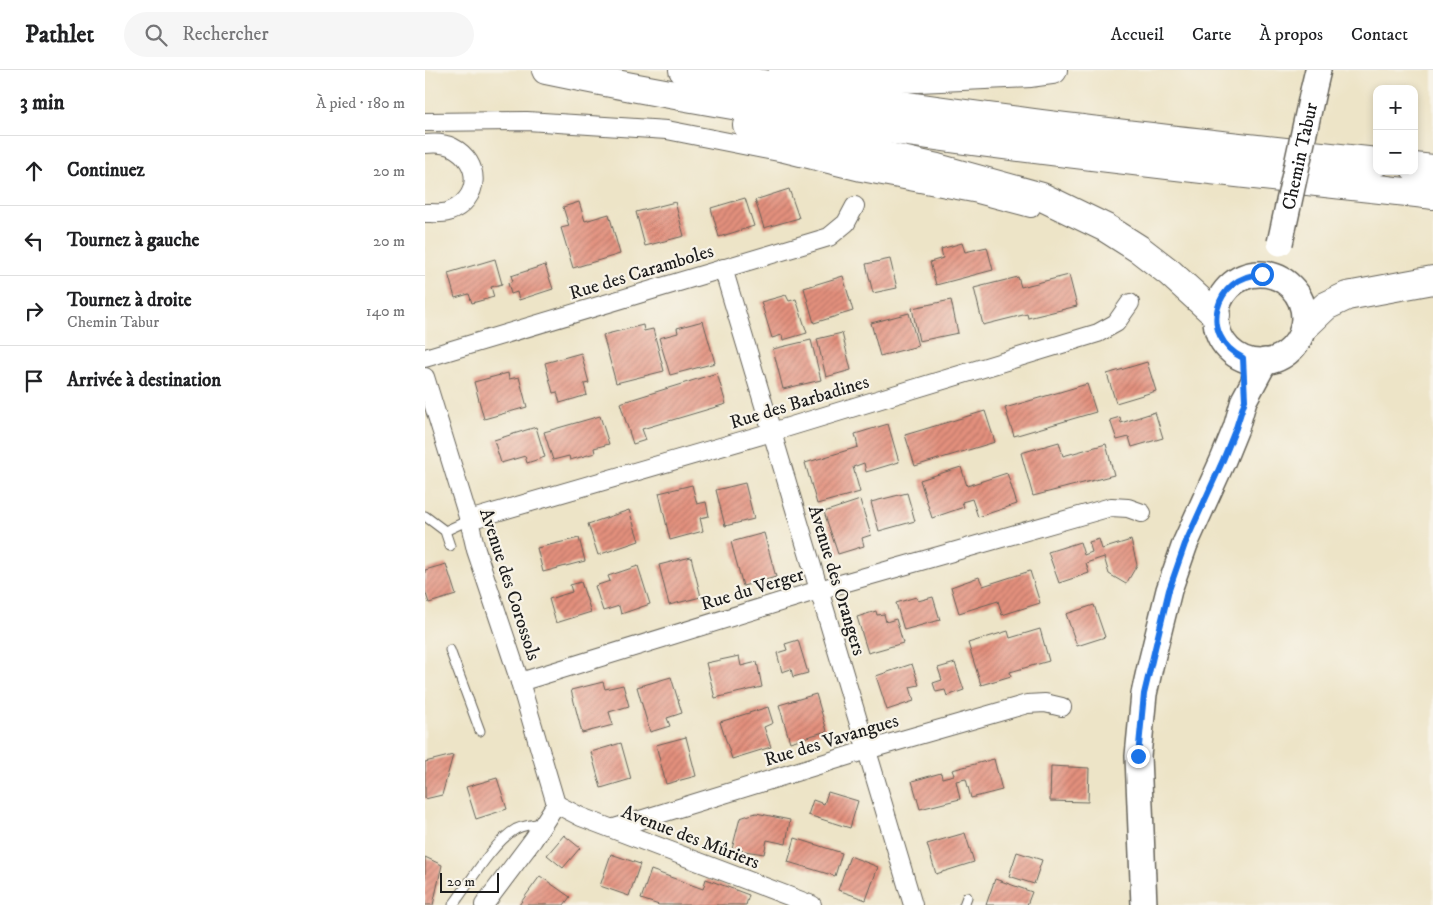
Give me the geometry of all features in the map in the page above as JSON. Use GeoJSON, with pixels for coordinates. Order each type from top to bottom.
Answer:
{"type":"FeatureCollection","features":[{"type":"Feature","properties":{"kind":"highway"},"geometry":{"type":"LineString","coordinates":[[546,70],[756,110],[907,133],[1095,158],[1433,195]]}},
{"type":"Feature","properties":{"kind":"highway"},"geometry":{"type":"LineString","coordinates":[[683,70],[769,86],[914,108],[1101,132],[1373,162]]}},
{"type":"Feature","properties":{"kind":"highway"},"geometry":{"type":"LineString","coordinates":[[783,70],[850,77],[918,78],[1031,73],[1053,70]]}},
{"type":"Feature","properties":{"kind":"highway"},"geometry":{"type":"LineString","coordinates":[[585,78],[703,115],[937,168],[1042,197],[1106,228],[1139,249],[1170,273],[1216,315]]}},
{"type":"Feature","properties":{"kind":"highway"},"geometry":{"type":"LineString","coordinates":[[1418,167],[1433,169]]}},
{"type":"Feature","properties":{"kind":"highway"},"geometry":{"type":"LineString","coordinates":[[1304,327],[1326,306],[1347,296],[1433,280]]}},
{"type":"Feature","properties":{"kind":"main road","name":"Chemin Tabur"},"geometry":{"type":"LineString","coordinates":[[1273,277],[1315,81]]}},
{"type":"Feature","properties":{"kind":"main road"},"geometry":{"type":"LineString","coordinates":[[1251,274],[1273,277],[1292,287],[1300,298],[1304,313],[1304,327],[1298,341],[1289,352],[1276,359],[1254,359],[1234,353],[1224,343],[1217,330],[1216,315],[1219,301],[1227,289],[1238,280],[1251,274]]}},
{"type":"Feature","properties":{"kind":"main road"},"geometry":{"type":"LineString","coordinates":[[1144,905],[1138,756],[1144,694],[1169,590],[1185,544],[1236,428],[1245,400],[1254,359]]}},
{"type":"Feature","properties":{"kind":"street"},"geometry":{"type":"LineString","coordinates":[[425,122],[527,121],[667,130],[784,153],[861,172],[978,194],[1106,228]]}},
{"type":"Feature","properties":{"kind":"street"},"geometry":{"type":"LineString","coordinates":[[425,144],[435,143],[451,146],[464,156],[473,168],[474,178],[473,192],[462,206],[447,212],[425,213]]}},
{"type":"Feature","properties":{"kind":"street","name":"Rue des Caramboles"},"geometry":{"type":"LineString","coordinates":[[425,358],[829,237],[846,223],[855,206]]}},
{"type":"Feature","properties":{"kind":"street","name":"Avenue des Orangers"},"geometry":{"type":"LineString","coordinates":[[723,268],[913,905]]}},
{"type":"Feature","properties":{"kind":"street","name":"Rue des Barbadines"},"geometry":{"type":"LineString","coordinates":[[469,520],[772,432],[1098,333],[1116,323],[1130,303]]}},
{"type":"Feature","properties":{"kind":"street","name":"Avenue des Corossols"},"geometry":{"type":"LineString","coordinates":[[425,377],[469,520],[476,550],[520,682],[556,804]]}},
{"type":"Feature","properties":{"kind":"street","name":"Rue du Verger"},"geometry":{"type":"LineString","coordinates":[[520,682],[819,590],[1111,507],[1128,508],[1142,513]]}},
{"type":"Feature","properties":{"kind":"street","name":"Rue des Vavangues"},"geometry":{"type":"LineString","coordinates":[[614,828],[867,750],[1027,704],[1045,703],[1062,707]]}},
{"type":"Feature","properties":{"kind":"street"},"geometry":{"type":"LineString","coordinates":[[484,905],[556,804]]}},
{"type":"Feature","properties":{"kind":"street","name":"Avenue des Mûriers"},"geometry":{"type":"LineString","coordinates":[[556,804],[581,817],[813,905]]}},
{"type":"Feature","properties":{"kind":"lane"},"geometry":{"type":"LineString","coordinates":[[425,516],[445,532],[450,546]]}},
{"type":"Feature","properties":{"kind":"lane"},"geometry":{"type":"LineString","coordinates":[[445,532],[469,520]]}},
{"type":"Feature","properties":{"kind":"lane"},"geometry":{"type":"LineString","coordinates":[[450,650],[480,731]]}},
{"type":"Feature","properties":{"kind":"lane"},"geometry":{"type":"LineString","coordinates":[[453,905],[498,844],[516,829],[545,822]]}},
{"type":"Feature","properties":{"kind":"building"},"geometry":{"type":"Polygon","coordinates":[[[789,189],[799,218],[764,228],[755,200],[789,189]]]}},
{"type":"Feature","properties":{"kind":"building"},"geometry":{"type":"Polygon","coordinates":[[[745,198],[754,226],[719,237],[711,208],[745,198]]]}},
{"type":"Feature","properties":{"kind":"building"},"geometry":{"type":"Polygon","coordinates":[[[579,202],[585,221],[609,214],[620,254],[573,268],[561,228],[569,226],[563,207],[579,202]]]}},
{"type":"Feature","properties":{"kind":"building"},"geometry":{"type":"Polygon","coordinates":[[[675,202],[684,236],[645,246],[636,212],[675,202]]]}},
{"type":"Feature","properties":{"kind":"building"},"geometry":{"type":"Polygon","coordinates":[[[962,243],[965,252],[987,247],[993,270],[936,285],[930,262],[943,258],[941,249],[962,243]]]}},
{"type":"Feature","properties":{"kind":"building"},"geometry":{"type":"Polygon","coordinates":[[[495,259],[502,284],[491,287],[494,297],[472,303],[469,294],[455,298],[448,273],[495,259]]]}},
{"type":"Feature","properties":{"kind":"building"},"geometry":{"type":"Polygon","coordinates":[[[890,259],[897,288],[873,293],[866,264],[890,259]]]}},
{"type":"Feature","properties":{"kind":"building"},"geometry":{"type":"Polygon","coordinates":[[[545,265],[553,289],[519,300],[517,292],[511,294],[508,283],[513,281],[511,276],[545,265]]]}},
{"type":"Feature","properties":{"kind":"building"},"geometry":{"type":"Polygon","coordinates":[[[1069,275],[1077,306],[1028,318],[1027,314],[983,325],[974,288],[1018,277],[1021,287],[1069,275]]]}},
{"type":"Feature","properties":{"kind":"building"},"geometry":{"type":"Polygon","coordinates":[[[843,276],[853,311],[814,323],[804,288],[843,276]]]}},
{"type":"Feature","properties":{"kind":"building"},"geometry":{"type":"Polygon","coordinates":[[[786,295],[789,301],[796,299],[807,333],[783,340],[782,335],[772,338],[761,302],[786,295]]]}},
{"type":"Feature","properties":{"kind":"building"},"geometry":{"type":"Polygon","coordinates":[[[951,300],[958,333],[919,341],[912,308],[951,300]]]}},
{"type":"Feature","properties":{"kind":"building"},"geometry":{"type":"Polygon","coordinates":[[[909,313],[918,346],[880,356],[871,323],[909,313]]]}},
{"type":"Feature","properties":{"kind":"building"},"geometry":{"type":"Polygon","coordinates":[[[703,321],[715,363],[670,375],[659,338],[678,333],[677,328],[703,321]]]}},
{"type":"Feature","properties":{"kind":"building"},"geometry":{"type":"Polygon","coordinates":[[[643,325],[644,331],[653,329],[664,371],[616,383],[603,335],[643,325]]]}},
{"type":"Feature","properties":{"kind":"building"},"geometry":{"type":"Polygon","coordinates":[[[842,333],[851,370],[826,377],[817,339],[842,333]]]}},
{"type":"Feature","properties":{"kind":"building"},"geometry":{"type":"Polygon","coordinates":[[[811,340],[821,380],[783,389],[773,349],[811,340]]]}},
{"type":"Feature","properties":{"kind":"building"},"geometry":{"type":"Polygon","coordinates":[[[581,353],[589,383],[584,384],[587,395],[560,403],[557,392],[553,393],[545,363],[581,353]]]}},
{"type":"Feature","properties":{"kind":"building"},"geometry":{"type":"Polygon","coordinates":[[[1147,362],[1156,391],[1116,403],[1107,374],[1147,362]]]}},
{"type":"Feature","properties":{"kind":"building"},"geometry":{"type":"Polygon","coordinates":[[[508,373],[509,379],[519,377],[527,407],[484,419],[474,382],[508,373]]]}},
{"type":"Feature","properties":{"kind":"building"},"geometry":{"type":"Polygon","coordinates":[[[717,373],[726,404],[642,429],[646,440],[633,444],[620,403],[717,373]]]}},
{"type":"Feature","properties":{"kind":"building"},"geometry":{"type":"Polygon","coordinates":[[[1087,384],[1096,412],[1014,436],[1005,408],[1087,384]]]}},
{"type":"Feature","properties":{"kind":"building"},"geometry":{"type":"Polygon","coordinates":[[[985,411],[995,442],[915,466],[905,435],[985,411]]]}},
{"type":"Feature","properties":{"kind":"building"},"geometry":{"type":"Polygon","coordinates":[[[1155,412],[1163,438],[1132,447],[1129,437],[1117,440],[1110,420],[1120,417],[1121,423],[1155,412]]]}},
{"type":"Feature","properties":{"kind":"building"},"geometry":{"type":"Polygon","coordinates":[[[600,416],[609,444],[594,448],[595,453],[570,460],[569,456],[553,460],[544,432],[600,416]]]}},
{"type":"Feature","properties":{"kind":"building"},"geometry":{"type":"Polygon","coordinates":[[[888,424],[899,462],[866,472],[864,463],[853,467],[860,492],[817,504],[805,463],[858,447],[855,434],[888,424]]]}},
{"type":"Feature","properties":{"kind":"building"},"geometry":{"type":"Polygon","coordinates":[[[536,427],[545,457],[527,463],[525,456],[501,463],[494,440],[536,427]]]}},
{"type":"Feature","properties":{"kind":"building"},"geometry":{"type":"Polygon","coordinates":[[[1059,442],[1063,456],[1106,444],[1114,475],[1033,496],[1021,453],[1059,442]]]}},
{"type":"Feature","properties":{"kind":"building"},"geometry":{"type":"Polygon","coordinates":[[[961,467],[967,486],[1007,473],[1017,504],[978,517],[972,499],[962,502],[964,507],[932,518],[920,480],[961,467]]]}},
{"type":"Feature","properties":{"kind":"building"},"geometry":{"type":"Polygon","coordinates":[[[745,483],[754,519],[725,526],[716,490],[745,483]]]}},
{"type":"Feature","properties":{"kind":"building"},"geometry":{"type":"Polygon","coordinates":[[[692,485],[697,504],[706,502],[709,516],[700,518],[703,531],[670,540],[659,493],[692,485]]]}},
{"type":"Feature","properties":{"kind":"building"},"geometry":{"type":"Polygon","coordinates":[[[907,493],[915,521],[879,531],[871,502],[907,493]]]}},
{"type":"Feature","properties":{"kind":"building"},"geometry":{"type":"Polygon","coordinates":[[[860,500],[871,535],[862,538],[864,546],[838,554],[824,512],[860,500]]]}},
{"type":"Feature","properties":{"kind":"building"},"geometry":{"type":"Polygon","coordinates":[[[629,510],[639,541],[598,555],[588,524],[629,510]]]}},
{"type":"Feature","properties":{"kind":"building"},"geometry":{"type":"Polygon","coordinates":[[[764,533],[776,577],[743,586],[731,542],[764,533]]]}},
{"type":"Feature","properties":{"kind":"building"},"geometry":{"type":"Polygon","coordinates":[[[579,538],[585,561],[543,572],[537,548],[579,538]]]}},
{"type":"Feature","properties":{"kind":"building"},"geometry":{"type":"Polygon","coordinates":[[[1099,539],[1102,549],[1131,540],[1137,565],[1126,584],[1109,574],[1104,557],[1086,563],[1089,573],[1059,583],[1048,552],[1080,542],[1084,555],[1092,552],[1089,542],[1099,539]]]}},
{"type":"Feature","properties":{"kind":"building"},"geometry":{"type":"Polygon","coordinates":[[[691,557],[701,597],[669,605],[659,565],[691,557]]]}},
{"type":"Feature","properties":{"kind":"building"},"geometry":{"type":"Polygon","coordinates":[[[446,564],[456,595],[429,603],[425,591],[425,570],[446,564]]]}},
{"type":"Feature","properties":{"kind":"building"},"geometry":{"type":"Polygon","coordinates":[[[638,566],[650,604],[621,614],[619,606],[603,611],[595,586],[610,581],[608,576],[638,566]]]}},
{"type":"Feature","properties":{"kind":"building"},"geometry":{"type":"Polygon","coordinates":[[[1030,571],[1040,603],[1002,615],[998,601],[959,613],[951,587],[979,577],[983,586],[1030,571]]]}},
{"type":"Feature","properties":{"kind":"building"},"geometry":{"type":"Polygon","coordinates":[[[581,582],[591,612],[556,623],[549,599],[572,592],[570,585],[581,582]]]}},
{"type":"Feature","properties":{"kind":"building"},"geometry":{"type":"Polygon","coordinates":[[[916,597],[918,601],[933,597],[940,620],[904,630],[896,603],[916,597]]]}},
{"type":"Feature","properties":{"kind":"building"},"geometry":{"type":"Polygon","coordinates":[[[1094,605],[1105,637],[1077,646],[1066,614],[1094,605]]]}},
{"type":"Feature","properties":{"kind":"building"},"geometry":{"type":"Polygon","coordinates":[[[876,611],[877,615],[884,614],[886,622],[896,619],[903,643],[868,653],[857,617],[876,611]]]}},
{"type":"Feature","properties":{"kind":"building"},"geometry":{"type":"Polygon","coordinates":[[[1040,629],[1049,661],[1010,672],[1011,676],[981,685],[968,643],[1008,631],[1010,638],[1040,629]]]}},
{"type":"Feature","properties":{"kind":"building"},"geometry":{"type":"Polygon","coordinates":[[[798,640],[808,673],[793,677],[791,669],[782,672],[777,653],[787,650],[785,644],[798,640]]]}},
{"type":"Feature","properties":{"kind":"building"},"geometry":{"type":"Polygon","coordinates":[[[739,656],[741,666],[757,662],[762,687],[715,698],[706,663],[739,656]]]}},
{"type":"Feature","properties":{"kind":"building"},"geometry":{"type":"Polygon","coordinates":[[[955,663],[964,690],[947,696],[945,690],[936,692],[933,683],[942,680],[938,668],[955,663]]]}},
{"type":"Feature","properties":{"kind":"building"},"geometry":{"type":"Polygon","coordinates":[[[912,664],[919,685],[910,687],[914,701],[887,710],[876,676],[912,664]]]}},
{"type":"Feature","properties":{"kind":"building"},"geometry":{"type":"Polygon","coordinates":[[[671,677],[682,713],[667,718],[670,726],[650,732],[637,687],[671,677]]]}},
{"type":"Feature","properties":{"kind":"building"},"geometry":{"type":"Polygon","coordinates":[[[603,682],[605,689],[623,685],[629,706],[609,712],[613,725],[582,733],[571,690],[603,682]]]}},
{"type":"Feature","properties":{"kind":"building"},"geometry":{"type":"Polygon","coordinates":[[[816,694],[827,731],[790,742],[779,705],[816,694]]]}},
{"type":"Feature","properties":{"kind":"building"},"geometry":{"type":"Polygon","coordinates":[[[768,707],[773,723],[764,727],[771,747],[732,759],[720,722],[768,707]]]}},
{"type":"Feature","properties":{"kind":"building"},"geometry":{"type":"Polygon","coordinates":[[[686,737],[696,776],[666,784],[656,745],[686,737]]]}},
{"type":"Feature","properties":{"kind":"building"},"geometry":{"type":"Polygon","coordinates":[[[621,743],[631,779],[601,788],[591,752],[621,743]]]}},
{"type":"Feature","properties":{"kind":"building"},"geometry":{"type":"Polygon","coordinates":[[[453,755],[442,795],[425,799],[425,762],[453,755]]]}},
{"type":"Feature","properties":{"kind":"building"},"geometry":{"type":"Polygon","coordinates":[[[994,759],[1002,790],[971,798],[966,779],[956,781],[960,799],[920,809],[912,781],[941,773],[942,778],[954,775],[952,770],[994,759]]]}},
{"type":"Feature","properties":{"kind":"building"},"geometry":{"type":"Polygon","coordinates":[[[1051,766],[1089,768],[1088,802],[1050,801],[1051,766]]]}},
{"type":"Feature","properties":{"kind":"building"},"geometry":{"type":"Polygon","coordinates":[[[497,778],[507,809],[476,819],[466,787],[497,778]]]}},
{"type":"Feature","properties":{"kind":"building"},"geometry":{"type":"Polygon","coordinates":[[[828,792],[858,801],[850,828],[808,815],[813,800],[824,804],[828,792]]]}},
{"type":"Feature","properties":{"kind":"building"},"geometry":{"type":"Polygon","coordinates":[[[756,813],[790,820],[786,844],[767,840],[764,854],[732,849],[740,818],[756,813]]]}},
{"type":"Feature","properties":{"kind":"building"},"geometry":{"type":"Polygon","coordinates":[[[965,833],[974,862],[936,874],[927,844],[965,833]]]}},
{"type":"Feature","properties":{"kind":"building"},"geometry":{"type":"Polygon","coordinates":[[[564,835],[580,848],[563,868],[547,855],[564,835]]]}},
{"type":"Feature","properties":{"kind":"building"},"geometry":{"type":"Polygon","coordinates":[[[795,838],[842,853],[835,876],[788,862],[795,838]]]}},
{"type":"Feature","properties":{"kind":"building"},"geometry":{"type":"Polygon","coordinates":[[[1017,852],[1042,860],[1034,884],[1009,876],[1017,852]]]}},
{"type":"Feature","properties":{"kind":"building"},"geometry":{"type":"Polygon","coordinates":[[[611,854],[640,864],[629,896],[600,886],[611,854]]]}},
{"type":"Feature","properties":{"kind":"building"},"geometry":{"type":"Polygon","coordinates":[[[850,856],[878,867],[866,900],[838,890],[850,856]]]}},
{"type":"Feature","properties":{"kind":"building"},"geometry":{"type":"Polygon","coordinates":[[[425,857],[442,865],[433,905],[425,905],[425,857]]]}},
{"type":"Feature","properties":{"kind":"building"},"geometry":{"type":"Polygon","coordinates":[[[651,870],[703,889],[706,879],[749,895],[746,905],[659,905],[641,899],[651,870]]]}},
{"type":"Feature","properties":{"kind":"building"},"geometry":{"type":"Polygon","coordinates":[[[540,876],[570,897],[564,905],[519,905],[540,876]]]}},
{"type":"Feature","properties":{"kind":"building"},"geometry":{"type":"Polygon","coordinates":[[[995,879],[1032,892],[1027,905],[986,905],[995,879]]]}},
{"type":"Feature","properties":{"kind":"route"},"geometry":{"type":"LineString","coordinates":[[1138,756],[1144,694],[1169,590],[1185,544],[1223,460],[1245,400],[1243,358],[1234,353],[1224,343],[1217,330],[1216,315],[1219,301],[1227,289],[1238,280],[1251,274],[1262,274]]}}]}
